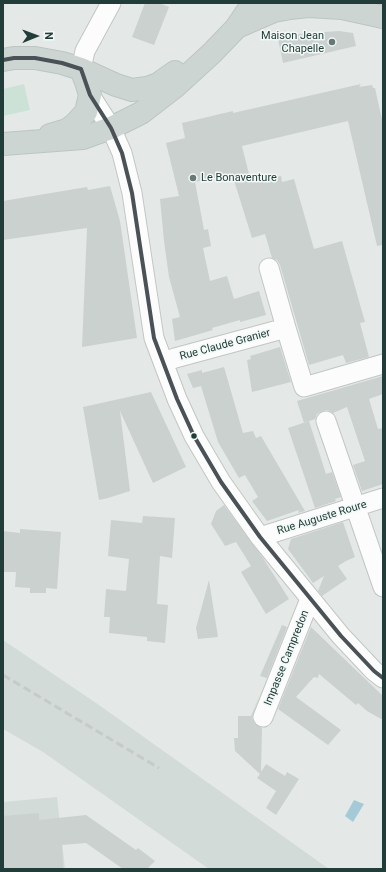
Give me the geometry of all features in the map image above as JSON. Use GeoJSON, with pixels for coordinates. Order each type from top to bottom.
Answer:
{"type":"FeatureCollection","features":[{"type":"Feature","properties":{"kind":"main road"},"geometry":{"type":"LineString","coordinates":[[3,60],[14,58],[35,58],[62,63],[81,69],[116,85],[132,90],[140,89],[158,84],[171,76],[198,51],[226,19],[237,3]]}},
{"type":"Feature","properties":{"kind":"main road"},"geometry":{"type":"LineString","coordinates":[[3,144],[83,138],[111,128],[140,113],[176,86],[212,53],[236,28],[253,3]]}},
{"type":"Feature","properties":{"kind":"main road"},"geometry":{"type":"LineString","coordinates":[[357,3],[383,17]]}},
{"type":"Feature","properties":{"kind":"main road"},"geometry":{"type":"LineString","coordinates":[[236,28],[274,12],[308,6],[342,8],[383,17]]}},
{"type":"Feature","properties":{"kind":"main road"},"geometry":{"type":"LineString","coordinates":[[26,142],[67,130],[86,112],[90,95],[81,69]]}},
{"type":"Feature","properties":{"kind":"street"},"geometry":{"type":"LineString","coordinates":[[81,69],[85,51],[111,3]]}},
{"type":"Feature","properties":{"kind":"street"},"geometry":{"type":"LineString","coordinates":[[90,95],[111,128],[122,153],[132,193],[154,338],[177,400],[194,436],[221,482],[260,537],[341,636],[374,671],[383,678]]}},
{"type":"Feature","properties":{"kind":"street"},"geometry":{"type":"LineString","coordinates":[[269,268],[304,387],[383,364]]}},
{"type":"Feature","properties":{"kind":"street","name":"Rue Claude Granier"},"geometry":{"type":"LineString","coordinates":[[164,362],[286,328]]}},
{"type":"Feature","properties":{"kind":"street"},"geometry":{"type":"LineString","coordinates":[[326,421],[383,587]]}},
{"type":"Feature","properties":{"kind":"street","name":"Rue Auguste Roure"},"geometry":{"type":"LineString","coordinates":[[260,537],[383,498]]}},
{"type":"Feature","properties":{"kind":"street","name":"Impasse Campredon"},"geometry":{"type":"LineString","coordinates":[[263,717],[310,599]]}},
{"type":"Feature","properties":{"kind":"shaded area"},"geometry":{"type":"Polygon","coordinates":[[[3,640],[99,705],[329,869],[209,869],[43,752],[3,729],[3,640]]]}},
{"type":"Feature","properties":{"kind":"shaded area"},"geometry":{"type":"Polygon","coordinates":[[[57,797],[65,869],[3,869],[3,802],[57,797]]]}},
{"type":"Feature","properties":{"kind":"green space"},"geometry":{"type":"Polygon","coordinates":[[[24,84],[30,110],[3,116],[3,89],[24,84]]]}},
{"type":"Feature","properties":{"kind":"water"},"geometry":{"type":"Polygon","coordinates":[[[354,800],[364,804],[353,822],[345,816],[354,800]]]}},
{"type":"Feature","properties":{"kind":"building"},"geometry":{"type":"Polygon","coordinates":[[[145,3],[159,3],[169,7],[154,45],[132,37],[145,3]]]}},
{"type":"Feature","properties":{"kind":"building"},"geometry":{"type":"Polygon","coordinates":[[[339,31],[353,33],[356,46],[283,63],[278,39],[299,34],[339,31]]]}},
{"type":"Feature","properties":{"kind":"building"},"geometry":{"type":"Polygon","coordinates":[[[361,84],[359,87],[372,85],[373,88],[375,88],[383,124],[383,245],[377,246],[348,121],[242,146],[251,182],[281,176],[282,182],[294,179],[314,249],[342,241],[365,322],[360,323],[369,357],[346,363],[343,355],[309,365],[280,265],[277,260],[272,258],[265,234],[252,238],[232,174],[195,182],[204,230],[208,229],[211,246],[203,248],[210,281],[227,276],[234,299],[259,291],[266,315],[240,322],[240,320],[212,328],[213,330],[175,341],[172,319],[180,317],[169,277],[160,199],[179,196],[166,143],[185,138],[182,123],[361,84]]]}},
{"type":"Feature","properties":{"kind":"building"},"geometry":{"type":"Polygon","coordinates":[[[110,186],[120,221],[137,338],[82,347],[87,228],[3,240],[3,201],[87,187],[88,190],[110,186]]]}},
{"type":"Feature","properties":{"kind":"building"},"geometry":{"type":"Polygon","coordinates":[[[280,347],[291,382],[252,392],[247,360],[251,359],[250,356],[280,347]]]}},
{"type":"Feature","properties":{"kind":"building"},"geometry":{"type":"Polygon","coordinates":[[[224,367],[243,433],[253,431],[256,438],[261,436],[305,511],[298,513],[299,510],[267,521],[252,501],[258,497],[245,475],[239,478],[218,442],[201,386],[193,388],[187,374],[202,370],[202,373],[224,367]]]}},
{"type":"Feature","properties":{"kind":"building"},"geometry":{"type":"Polygon","coordinates":[[[383,376],[383,394],[369,399],[378,429],[383,428],[383,484],[362,491],[353,465],[365,461],[347,407],[333,413],[328,410],[322,411],[317,414],[315,419],[304,423],[297,401],[383,376]]]}},
{"type":"Feature","properties":{"kind":"building"},"geometry":{"type":"Polygon","coordinates":[[[151,392],[186,467],[153,483],[120,411],[130,491],[99,500],[83,407],[151,392]]]}},
{"type":"Feature","properties":{"kind":"building"},"geometry":{"type":"Polygon","coordinates":[[[309,421],[326,474],[332,472],[341,497],[335,499],[336,501],[315,508],[288,428],[309,421]]]}},
{"type":"Feature","properties":{"kind":"building"},"geometry":{"type":"Polygon","coordinates":[[[224,505],[263,558],[289,599],[266,614],[241,572],[251,566],[236,542],[225,546],[211,524],[216,511],[224,505]]]}},
{"type":"Feature","properties":{"kind":"building"},"geometry":{"type":"Polygon","coordinates":[[[143,516],[175,518],[172,558],[160,556],[157,604],[168,605],[165,643],[147,641],[147,637],[109,633],[110,617],[104,617],[106,589],[126,591],[129,559],[108,556],[111,520],[142,523],[143,516]]]}},
{"type":"Feature","properties":{"kind":"building"},"geometry":{"type":"Polygon","coordinates":[[[343,522],[355,557],[338,566],[347,579],[322,596],[318,591],[324,576],[313,583],[288,549],[291,539],[343,522]]]}},
{"type":"Feature","properties":{"kind":"building"},"geometry":{"type":"Polygon","coordinates":[[[20,529],[61,532],[57,589],[46,588],[46,593],[30,593],[30,588],[15,587],[16,572],[3,572],[3,531],[20,533],[20,529]]]}},
{"type":"Feature","properties":{"kind":"building"},"geometry":{"type":"Polygon","coordinates":[[[209,580],[218,637],[198,639],[196,628],[209,580]]]}},
{"type":"Feature","properties":{"kind":"building"},"geometry":{"type":"Polygon","coordinates":[[[282,625],[287,627],[267,678],[260,676],[282,625]]]}},
{"type":"Feature","properties":{"kind":"building"},"geometry":{"type":"Polygon","coordinates":[[[311,627],[383,696],[383,720],[367,711],[358,703],[356,705],[319,674],[318,678],[314,677],[296,697],[341,730],[328,745],[278,709],[311,627]]]}},
{"type":"Feature","properties":{"kind":"building"},"geometry":{"type":"Polygon","coordinates":[[[260,694],[252,718],[255,724],[262,728],[261,772],[266,764],[285,776],[287,772],[299,779],[276,815],[266,808],[276,791],[257,778],[260,774],[235,751],[234,738],[238,738],[238,716],[251,716],[260,694]]]}},
{"type":"Feature","properties":{"kind":"building"},"geometry":{"type":"Polygon","coordinates":[[[39,813],[39,820],[86,815],[136,850],[138,848],[155,861],[147,869],[123,869],[86,843],[62,845],[63,869],[3,869],[3,816],[39,813]]]}},
{"type":"Feature","properties":{"kind":"railway"},"geometry":{"type":"LineString","coordinates":[[3,675],[159,768]]}},
{"type":"Feature","properties":{"kind":"transit line"},"geometry":{"type":"LineString","coordinates":[[3,60],[14,58],[35,58],[62,63],[81,69],[90,95],[111,128],[122,153],[132,193],[154,338],[177,399],[194,436],[221,482],[260,537],[341,636],[374,671],[383,678]]}},
{"type":"Feature","properties":{"kind":"place","name":"Maison Jean Chapelle"},"geometry":{"type":"Point","coordinates":[332,42]}},
{"type":"Feature","properties":{"kind":"place","name":"Le Bonaventure"},"geometry":{"type":"Point","coordinates":[193,178]}}]}
